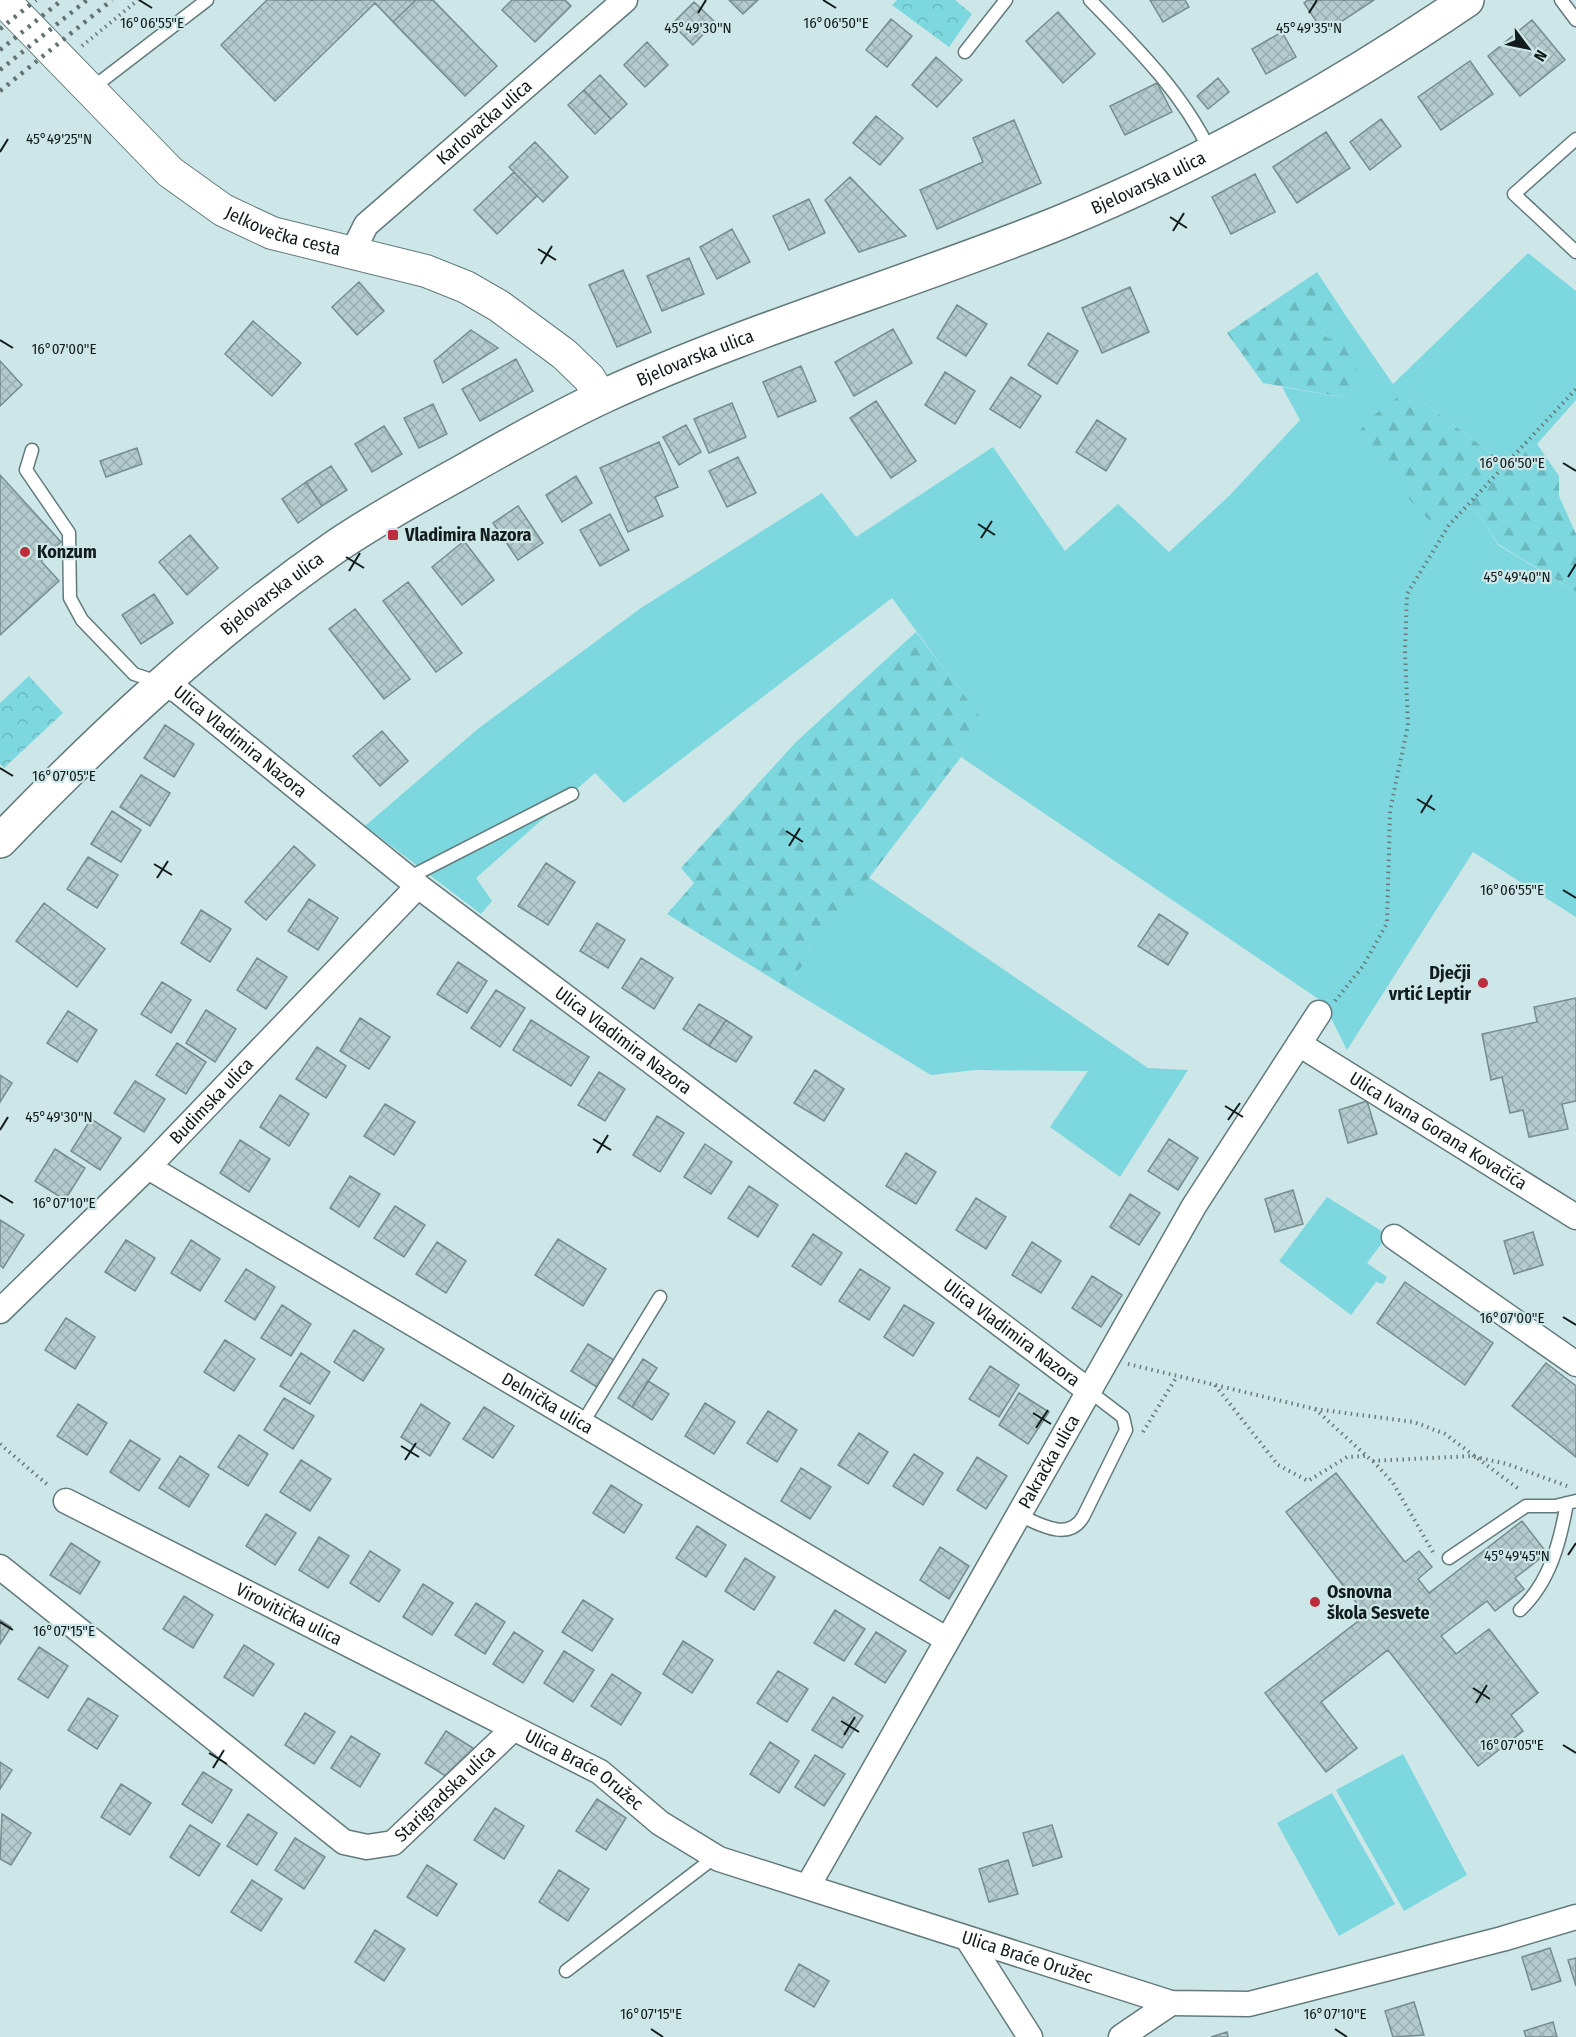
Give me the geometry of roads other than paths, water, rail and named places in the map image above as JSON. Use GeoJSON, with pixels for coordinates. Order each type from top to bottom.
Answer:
{"type":"FeatureCollection","features":[{"type":"Feature","properties":{"kind":"main road","name":"Bjelovarska ulica"},"geometry":{"type":"LineString","coordinates":[[0,841],[51,788],[162,683],[254,607],[357,533],[496,452],[601,398],[662,370],[1057,223],[1118,197],[1210,152],[1339,80],[1467,0]]}},
{"type":"Feature","properties":{"kind":"street","name":"Jelkovečka cesta"},"geometry":{"type":"LineString","coordinates":[[3,0],[170,172],[223,210],[272,233],[426,271],[466,287],[499,306],[564,354],[589,378],[601,398]]}},
{"type":"Feature","properties":{"kind":"street","name":"Karlovačka ulica"},"geometry":{"type":"LineString","coordinates":[[352,253],[366,225],[625,0]]}},
{"type":"Feature","properties":{"kind":"street","name":"Ulica Vladimira Nazora"},"geometry":{"type":"LineString","coordinates":[[162,683],[178,691],[413,882],[1089,1391]]}},
{"type":"Feature","properties":{"kind":"street","name":"Budimska ulica"},"geometry":{"type":"LineString","coordinates":[[0,1311],[148,1167],[413,882]]}},
{"type":"Feature","properties":{"kind":"street","name":"Pakračka ulica"},"geometry":{"type":"LineString","coordinates":[[808,1886],[1194,1206],[1319,1013]]}},
{"type":"Feature","properties":{"kind":"street","name":"Ulica Ivana Gorana Kovačića"},"geometry":{"type":"LineString","coordinates":[[1299,1044],[1576,1217]]}},
{"type":"Feature","properties":{"kind":"street","name":"Delnička ulica"},"geometry":{"type":"LineString","coordinates":[[148,1167],[946,1640]]}},
{"type":"Feature","properties":{"kind":"street"},"geometry":{"type":"LineString","coordinates":[[1394,1237],[1576,1364]]}},
{"type":"Feature","properties":{"kind":"street","name":"Virovitička ulica"},"geometry":{"type":"LineString","coordinates":[[66,1500],[513,1729]]}},
{"type":"Feature","properties":{"kind":"street","name":"Starigradska ulica"},"geometry":{"type":"LineString","coordinates":[[0,1567],[344,1842],[367,1847],[393,1843],[513,1729]]}},
{"type":"Feature","properties":{"kind":"street","name":"Ulica Braće Oružec"},"geometry":{"type":"LineString","coordinates":[[513,1729],[600,1772],[660,1823],[715,1857],[969,1941],[1171,2003],[1249,2004],[1491,1942],[1576,1917]]}},
{"type":"Feature","properties":{"kind":"street"},"geometry":{"type":"LineString","coordinates":[[969,1941],[1030,2037]]}},
{"type":"Feature","properties":{"kind":"street"},"geometry":{"type":"LineString","coordinates":[[1121,2037],[1171,2003]]}},
{"type":"Feature","properties":{"kind":"lane"},"geometry":{"type":"LineString","coordinates":[[89,90],[207,0]]}},
{"type":"Feature","properties":{"kind":"lane"},"geometry":{"type":"LineString","coordinates":[[965,52],[1006,0]]}},
{"type":"Feature","properties":{"kind":"lane"},"geometry":{"type":"LineString","coordinates":[[1090,0],[1146,57],[1199,128],[1210,152]]}},
{"type":"Feature","properties":{"kind":"lane"},"geometry":{"type":"LineString","coordinates":[[1561,0],[1576,20]]}},
{"type":"Feature","properties":{"kind":"lane"},"geometry":{"type":"LineString","coordinates":[[1576,139],[1514,194],[1576,252]]}},
{"type":"Feature","properties":{"kind":"lane"},"geometry":{"type":"LineString","coordinates":[[32,450],[26,470],[69,533],[70,598],[82,620],[134,674],[162,683]]}},
{"type":"Feature","properties":{"kind":"lane"},"geometry":{"type":"LineString","coordinates":[[413,882],[572,794]]}},
{"type":"Feature","properties":{"kind":"lane"},"geometry":{"type":"LineString","coordinates":[[582,1424],[660,1297]]}},
{"type":"Feature","properties":{"kind":"lane"},"geometry":{"type":"LineString","coordinates":[[1019,1515],[1047,1528],[1061,1530],[1078,1524],[1083,1517],[1126,1430],[1123,1417],[1089,1391]]}},
{"type":"Feature","properties":{"kind":"lane"},"geometry":{"type":"LineString","coordinates":[[1449,1558],[1526,1506],[1571,1502],[1550,1566],[1530,1600],[1520,1610]]}},
{"type":"Feature","properties":{"kind":"lane"},"geometry":{"type":"LineString","coordinates":[[566,1971],[715,1857]]}},
{"type":"Feature","properties":{"kind":"railway"},"geometry":{"type":"LineString","coordinates":[[0,29],[36,0]]}},
{"type":"Feature","properties":{"kind":"railway"},"geometry":{"type":"LineString","coordinates":[[0,50],[62,0]]}},
{"type":"Feature","properties":{"kind":"railway"},"geometry":{"type":"LineString","coordinates":[[0,70],[87,0]]}},
{"type":"Feature","properties":{"kind":"railway"},"geometry":{"type":"LineString","coordinates":[[0,91],[112,0]]}},
{"type":"Feature","properties":{"kind":"place","name":"Vladimira Nazora"},"geometry":{"type":"Point","coordinates":[393,535]}},
{"type":"Feature","properties":{"kind":"place","name":"Konzum"},"geometry":{"type":"Point","coordinates":[25,552]}},
{"type":"Feature","properties":{"kind":"place","name":"Dječji vrtić Leptir"},"geometry":{"type":"Point","coordinates":[1483,983]}},
{"type":"Feature","properties":{"kind":"place","name":"Osnovna škola Sesvete"},"geometry":{"type":"Point","coordinates":[1315,1602]}}]}
